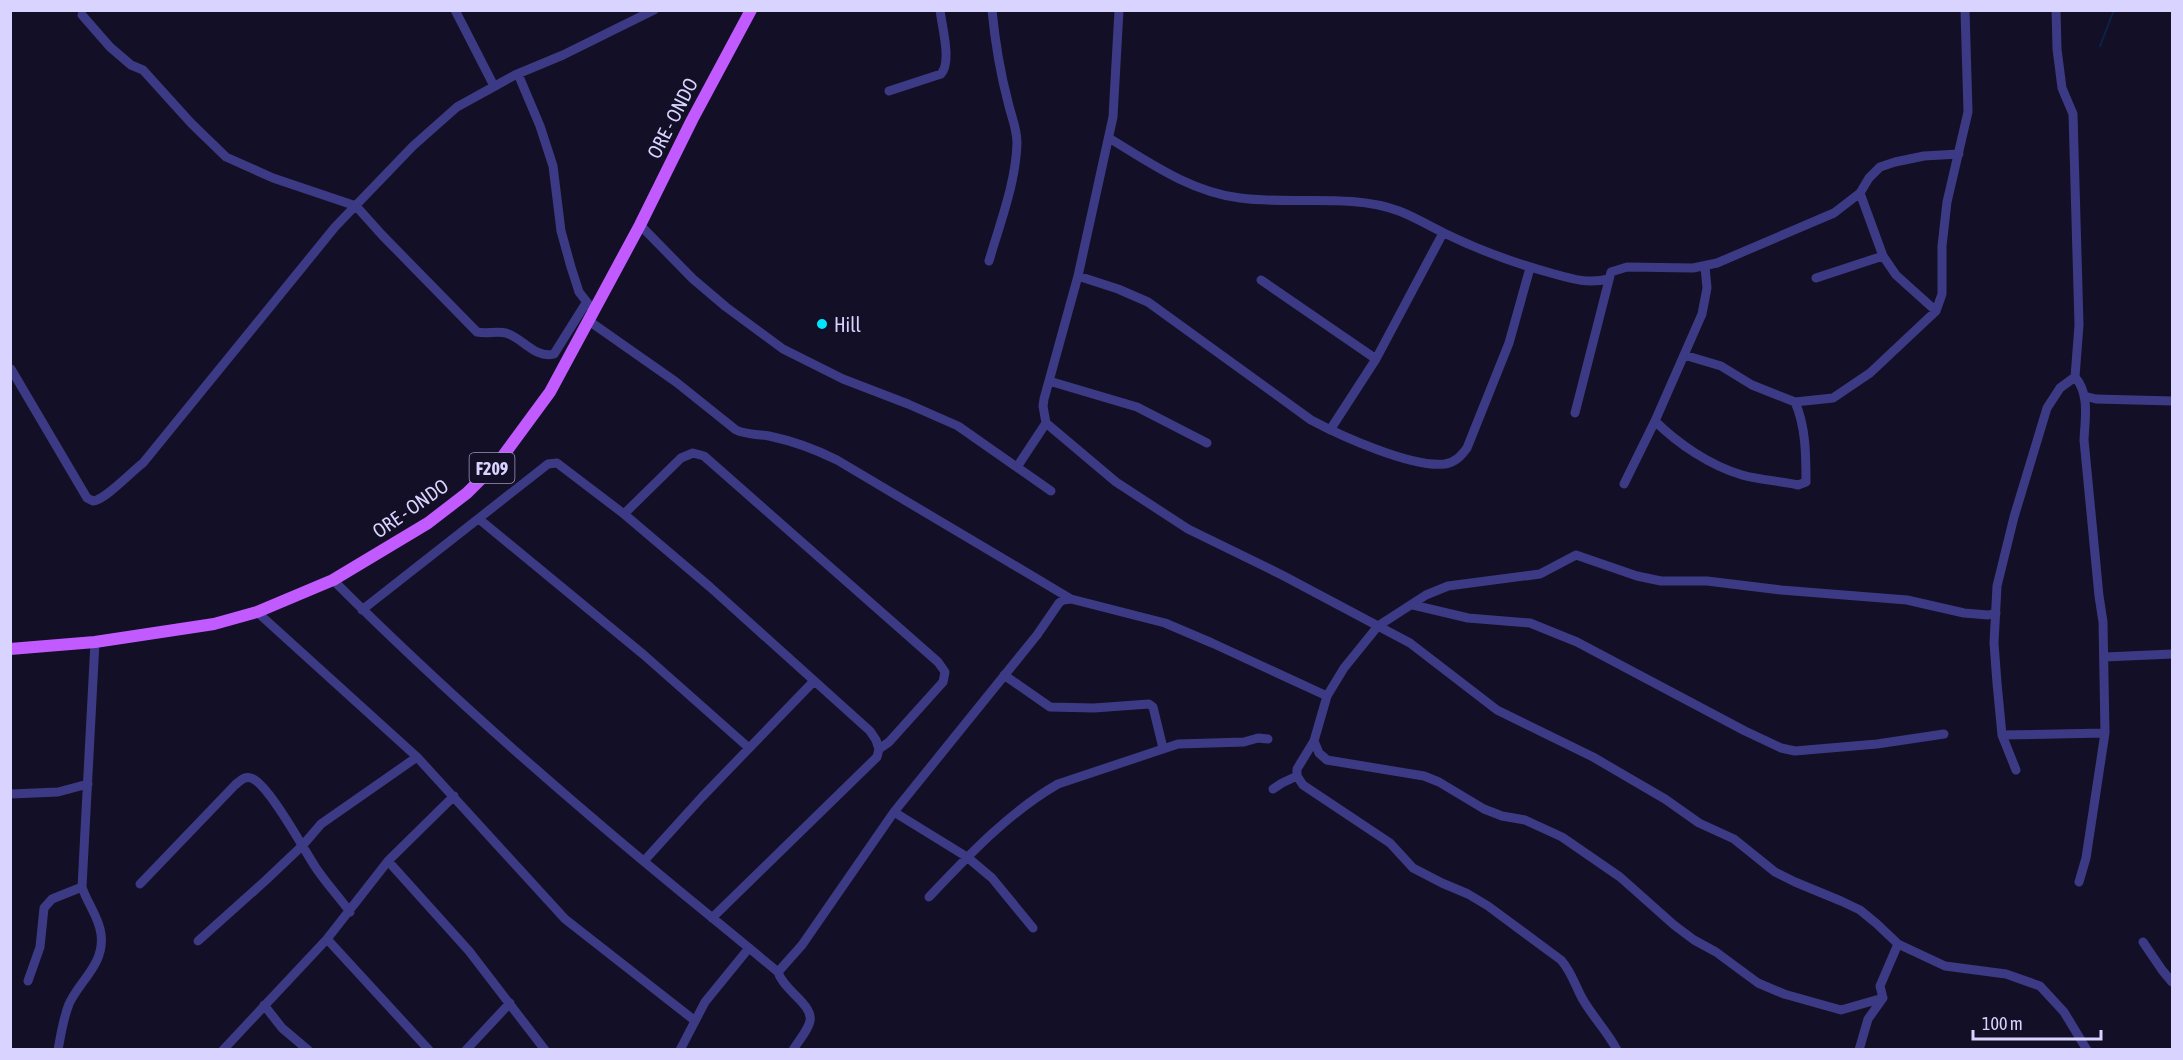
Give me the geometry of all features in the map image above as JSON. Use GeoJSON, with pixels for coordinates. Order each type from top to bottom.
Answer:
{"type":"FeatureCollection","features":[{"type":"Feature","properties":{"kind":"main road","name":"ORE - ONDO"},"geometry":{"type":"LineString","coordinates":[[10,649],[94,642],[214,624],[257,612],[333,580],[428,523],[467,493],[500,460],[550,392],[590,312],[640,225],[692,120],[751,10]]}},
{"type":"Feature","properties":{"kind":"street"},"geometry":{"type":"LineString","coordinates":[[455,10],[494,86]]}},
{"type":"Feature","properties":{"kind":"street"},"geometry":{"type":"LineString","coordinates":[[11,369],[78,485],[87,498],[97,501],[143,463],[335,227],[413,146],[457,107],[518,74],[563,55],[654,10]]}},
{"type":"Feature","properties":{"kind":"street"},"geometry":{"type":"LineString","coordinates":[[889,91],[941,74],[945,69],[946,57],[940,10]]}},
{"type":"Feature","properties":{"kind":"street"},"geometry":{"type":"LineString","coordinates":[[989,261],[1009,188],[1017,143],[1016,126],[1001,74],[992,10]]}},
{"type":"Feature","properties":{"kind":"street"},"geometry":{"type":"LineString","coordinates":[[1119,10],[1115,94],[1109,138],[1078,276],[1043,406],[1046,423],[1116,482],[1188,529],[1282,575],[1410,644],[1497,710],[1593,757],[1665,799],[1699,823],[1734,839],[1775,872],[1860,910],[1898,944],[1945,966],[2006,974],[2040,986],[2064,1012],[2087,1050]]}},
{"type":"Feature","properties":{"kind":"street"},"geometry":{"type":"LineString","coordinates":[[1684,355],[1721,366],[1752,385],[1795,402],[1833,398],[1870,374],[1936,311],[1942,294],[1942,246],[1947,202],[1968,111],[1965,10]]}},
{"type":"Feature","properties":{"kind":"street"},"geometry":{"type":"LineString","coordinates":[[2055,10],[2062,88],[2071,109],[2079,324],[2075,377],[2081,384],[2086,411],[2084,440],[2105,657],[2104,733],[2086,858],[2079,882]]}},
{"type":"Feature","properties":{"kind":"street"},"geometry":{"type":"LineString","coordinates":[[82,15],[110,47],[131,65],[143,70],[191,123],[226,157],[273,178],[356,206],[477,332],[506,333],[546,356],[554,354],[590,312]]}},
{"type":"Feature","properties":{"kind":"street"},"geometry":{"type":"LineString","coordinates":[[518,74],[540,126],[553,166],[561,231],[579,292],[590,312],[736,430],[744,434],[766,436],[818,450],[1071,599],[1165,623],[1327,696]]}},
{"type":"Feature","properties":{"kind":"street"},"geometry":{"type":"LineString","coordinates":[[1109,138],[1163,170],[1192,185],[1215,193],[1240,198],[1353,202],[1397,210],[1486,253],[1530,268],[1584,282],[1594,283],[1609,279]]}},
{"type":"Feature","properties":{"kind":"street"},"geometry":{"type":"LineString","coordinates":[[1575,413],[1611,272],[1627,267],[1706,267],[1834,213],[1860,193],[1869,178],[1881,167],[1923,156],[1959,154]]}},
{"type":"Feature","properties":{"kind":"street"},"geometry":{"type":"LineString","coordinates":[[1860,193],[1883,256],[1896,275],[1936,311]]}},
{"type":"Feature","properties":{"kind":"street"},"geometry":{"type":"LineString","coordinates":[[640,225],[693,279],[726,307],[783,349],[843,379],[958,426],[1051,491]]}},
{"type":"Feature","properties":{"kind":"street"},"geometry":{"type":"LineString","coordinates":[[1330,430],[1376,359],[1443,233]]}},
{"type":"Feature","properties":{"kind":"street"},"geometry":{"type":"LineString","coordinates":[[1816,278],[1883,256]]}},
{"type":"Feature","properties":{"kind":"street"},"geometry":{"type":"LineString","coordinates":[[1624,484],[1655,421],[1702,314],[1706,300],[1706,267]]}},
{"type":"Feature","properties":{"kind":"street"},"geometry":{"type":"LineString","coordinates":[[1078,276],[1119,289],[1148,302],[1311,420],[1330,430],[1369,446],[1417,461],[1445,464],[1460,458],[1467,448],[1509,343],[1530,268]]}},
{"type":"Feature","properties":{"kind":"street"},"geometry":{"type":"LineString","coordinates":[[1261,279],[1376,359]]}},
{"type":"Feature","properties":{"kind":"street"},"geometry":{"type":"LineString","coordinates":[[2016,770],[2002,735],[1994,643],[1997,586],[2047,408],[2060,388],[2075,377]]}},
{"type":"Feature","properties":{"kind":"street"},"geometry":{"type":"LineString","coordinates":[[1049,381],[1137,407],[1207,443]]}},
{"type":"Feature","properties":{"kind":"street"},"geometry":{"type":"LineString","coordinates":[[2084,396],[2096,399],[2172,401]]}},
{"type":"Feature","properties":{"kind":"street"},"geometry":{"type":"LineString","coordinates":[[1655,421],[1676,439],[1706,459],[1725,468],[1742,475],[1798,485],[1806,482],[1806,470],[1802,416],[1795,402]]}},
{"type":"Feature","properties":{"kind":"street"},"geometry":{"type":"LineString","coordinates":[[1017,468],[1046,423]]}},
{"type":"Feature","properties":{"kind":"street"},"geometry":{"type":"LineString","coordinates":[[624,514],[681,458],[693,453],[704,456],[938,662],[945,672],[943,682],[889,742],[879,749]]}},
{"type":"Feature","properties":{"kind":"street"},"geometry":{"type":"LineString","coordinates":[[362,610],[548,464],[557,463],[624,514],[710,587],[870,731],[879,749],[877,757],[852,784],[712,918]]}},
{"type":"Feature","properties":{"kind":"street"},"geometry":{"type":"LineString","coordinates":[[479,519],[644,655],[748,748]]}},
{"type":"Feature","properties":{"kind":"street"},"geometry":{"type":"LineString","coordinates":[[1617,1050],[1609,1034],[1583,1000],[1568,968],[1561,960],[1488,906],[1413,868],[1390,843],[1321,798],[1303,785],[1297,776],[1297,769],[1314,741],[1327,696],[1344,668],[1378,626],[1426,595],[1448,586],[1539,574],[1576,555],[1637,576],[1660,581],[1707,581],[1925,603],[1964,613],[1988,615],[1996,613]]}},
{"type":"Feature","properties":{"kind":"street"},"geometry":{"type":"LineString","coordinates":[[333,580],[362,610],[522,757],[778,972],[781,982],[807,1008],[810,1014],[808,1027],[793,1050]]}},
{"type":"Feature","properties":{"kind":"street"},"geometry":{"type":"LineString","coordinates":[[778,972],[802,945],[894,812],[1037,635],[1060,601],[1071,599]]}},
{"type":"Feature","properties":{"kind":"street"},"geometry":{"type":"LineString","coordinates":[[1413,605],[1468,618],[1530,623],[1577,642],[1744,731],[1781,748],[1795,751],[1866,745],[1944,734]]}},
{"type":"Feature","properties":{"kind":"street"},"geometry":{"type":"LineString","coordinates":[[257,612],[417,756],[565,919],[694,1020]]}},
{"type":"Feature","properties":{"kind":"street"},"geometry":{"type":"LineString","coordinates":[[58,1050],[63,1020],[70,1003],[79,987],[95,968],[101,951],[102,936],[98,920],[82,887],[94,642]]}},
{"type":"Feature","properties":{"kind":"street"},"geometry":{"type":"LineString","coordinates":[[2105,657],[2172,654]]}},
{"type":"Feature","properties":{"kind":"street"},"geometry":{"type":"LineString","coordinates":[[1004,675],[1050,707],[1094,708],[1149,704],[1153,707],[1163,748]]}},
{"type":"Feature","properties":{"kind":"street"},"geometry":{"type":"LineString","coordinates":[[644,861],[748,748],[813,682]]}},
{"type":"Feature","properties":{"kind":"street"},"geometry":{"type":"LineString","coordinates":[[2002,735],[2104,733]]}},
{"type":"Feature","properties":{"kind":"street"},"geometry":{"type":"LineString","coordinates":[[929,897],[967,857],[1045,792],[1058,784],[1163,748],[1191,742],[1268,739]]}},
{"type":"Feature","properties":{"kind":"street"},"geometry":{"type":"LineString","coordinates":[[1314,741],[1319,753],[1327,760],[1424,776],[1439,782],[1484,809],[1502,816],[1525,820],[1562,837],[1620,877],[1694,940],[1716,952],[1758,983],[1784,994],[1841,1010],[1883,998]]}},
{"type":"Feature","properties":{"kind":"street"},"geometry":{"type":"LineString","coordinates":[[198,941],[303,845],[321,824],[417,756]]}},
{"type":"Feature","properties":{"kind":"street"},"geometry":{"type":"LineString","coordinates":[[1273,789],[1297,776]]}},
{"type":"Feature","properties":{"kind":"street"},"geometry":{"type":"LineString","coordinates":[[140,884],[243,778],[249,777],[270,794],[315,867],[350,912]]}},
{"type":"Feature","properties":{"kind":"street"},"geometry":{"type":"LineString","coordinates":[[11,794],[58,792],[88,784]]}},
{"type":"Feature","properties":{"kind":"street"},"geometry":{"type":"LineString","coordinates":[[223,1050],[327,939],[388,861],[454,796]]}},
{"type":"Feature","properties":{"kind":"street"},"geometry":{"type":"LineString","coordinates":[[894,812],[967,857],[992,878],[1033,928]]}},
{"type":"Feature","properties":{"kind":"street"},"geometry":{"type":"LineString","coordinates":[[388,861],[469,951],[545,1050]]}},
{"type":"Feature","properties":{"kind":"street"},"geometry":{"type":"LineString","coordinates":[[28,981],[40,947],[44,908],[52,899],[82,887]]}},
{"type":"Feature","properties":{"kind":"street"},"geometry":{"type":"LineString","coordinates":[[327,939],[429,1050]]}},
{"type":"Feature","properties":{"kind":"street"},"geometry":{"type":"LineString","coordinates":[[2143,942],[2172,982]]}},
{"type":"Feature","properties":{"kind":"street"},"geometry":{"type":"LineString","coordinates":[[1859,1050],[1868,1019],[1883,998],[1880,986],[1898,944]]}},
{"type":"Feature","properties":{"kind":"street"},"geometry":{"type":"LineString","coordinates":[[680,1050],[694,1020],[720,982],[749,948]]}},
{"type":"Feature","properties":{"kind":"street"},"geometry":{"type":"LineString","coordinates":[[466,1050],[510,1003]]}},
{"type":"Feature","properties":{"kind":"street"},"geometry":{"type":"LineString","coordinates":[[264,1005],[282,1028],[308,1050]]}},
{"type":"Feature","properties":{"kind":"waterway"},"geometry":{"type":"LineString","coordinates":[[2100,46],[2114,10]]}},
{"type":"Feature","properties":{"kind":"place","name":"Hill"},"geometry":{"type":"Point","coordinates":[822,324]}}]}
